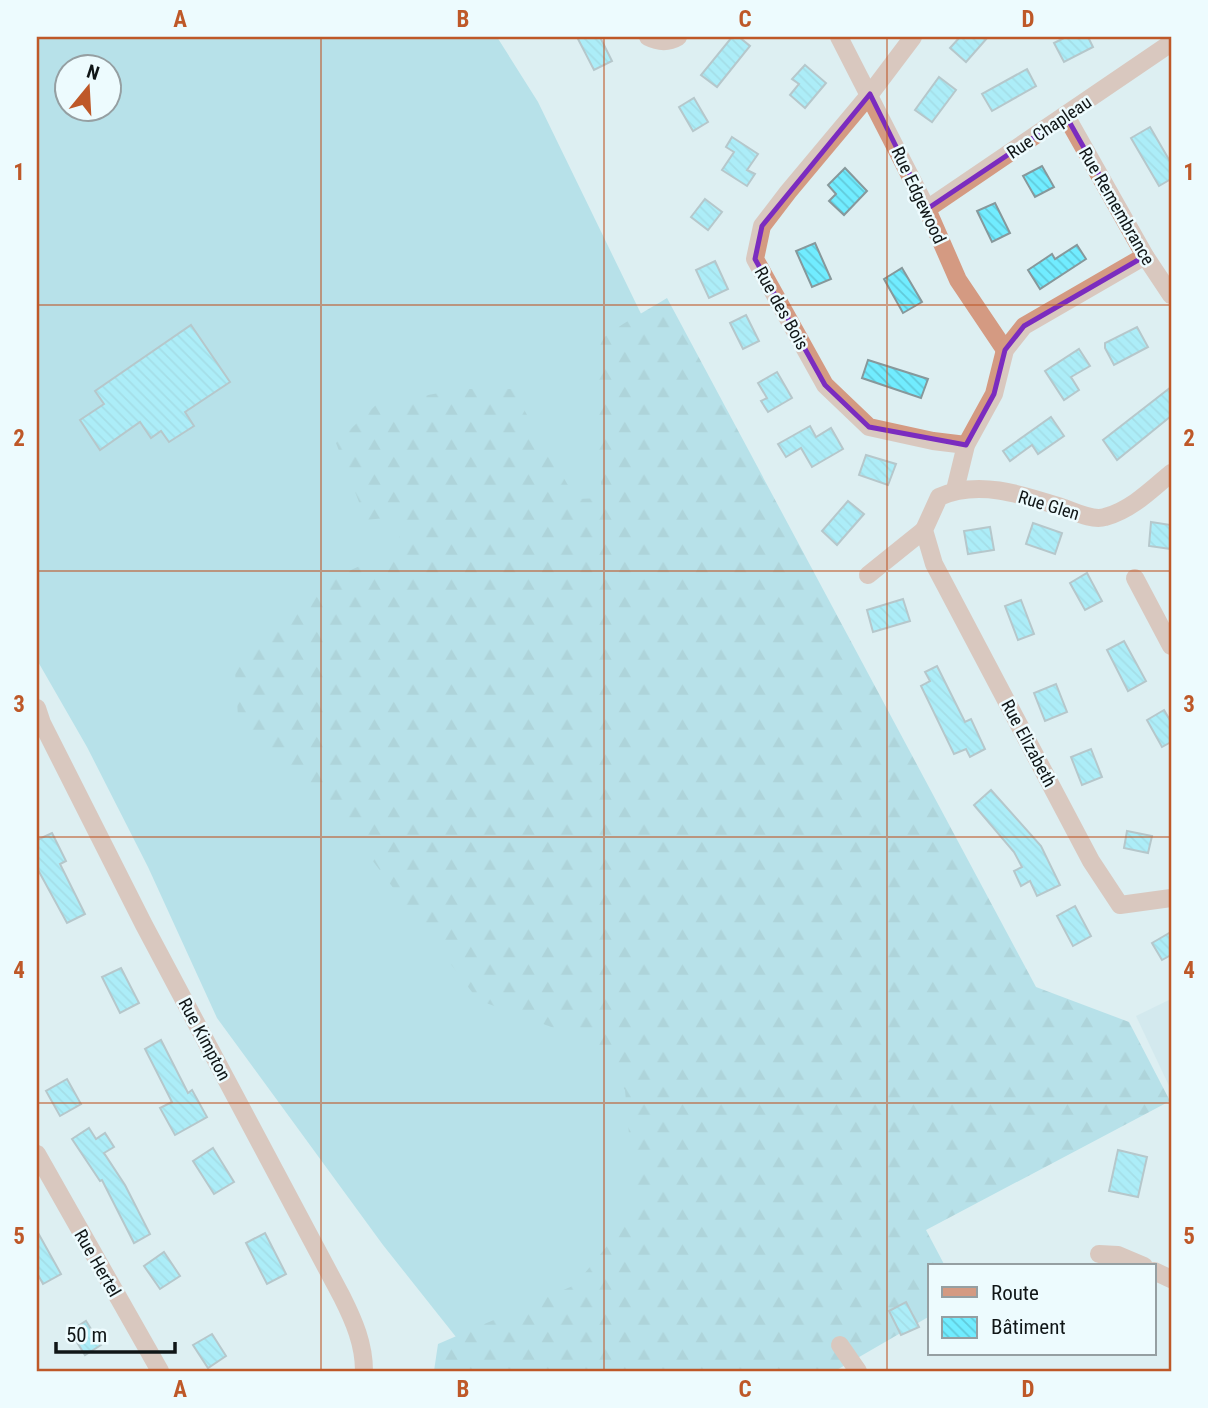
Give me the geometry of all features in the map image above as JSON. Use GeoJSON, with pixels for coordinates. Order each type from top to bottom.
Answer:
{"type":"FeatureCollection","features":[{"type":"Feature","properties":{"kind":"street"},"geometry":{"type":"LineString","coordinates":[[648,37],[656,41],[678,37]]}},
{"type":"Feature","properties":{"kind":"street","name":"Rue Edgewood"},"geometry":{"type":"LineString","coordinates":[[839,37],[927,209],[958,280],[1005,350]]}},
{"type":"Feature","properties":{"kind":"street","name":"Rue des Bois"},"geometry":{"type":"LineString","coordinates":[[913,37],[762,226],[755,259],[825,385],[869,427],[966,446]]}},
{"type":"Feature","properties":{"kind":"street","name":"Rue Chapleau"},"geometry":{"type":"LineString","coordinates":[[927,209],[1171,43]]}},
{"type":"Feature","properties":{"kind":"street","name":"Rue Remembrance"},"geometry":{"type":"LineString","coordinates":[[1066,116],[1145,256],[1171,295]]}},
{"type":"Feature","properties":{"kind":"street"},"geometry":{"type":"LineString","coordinates":[[868,575],[924,530],[939,497],[955,490],[966,446],[994,394],[1005,350],[1024,326],[1145,256]]}},
{"type":"Feature","properties":{"kind":"street","name":"Rue Glen"},"geometry":{"type":"LineString","coordinates":[[955,490],[992,489],[1027,496],[1102,519],[1133,505],[1171,473]]}},
{"type":"Feature","properties":{"kind":"street","name":"Rue Elizabeth"},"geometry":{"type":"LineString","coordinates":[[924,530],[934,564],[1091,861],[1120,905],[1171,898]]}},
{"type":"Feature","properties":{"kind":"street"},"geometry":{"type":"LineString","coordinates":[[1135,578],[1171,646]]}},
{"type":"Feature","properties":{"kind":"street","name":"Rue Kimpton"},"geometry":{"type":"LineString","coordinates":[[37,710],[138,913],[342,1297],[357,1331],[364,1371]]}},
{"type":"Feature","properties":{"kind":"street","name":"Rue Hertel"},"geometry":{"type":"LineString","coordinates":[[37,1154],[160,1371]]}},
{"type":"Feature","properties":{"kind":"street"},"geometry":{"type":"LineString","coordinates":[[1099,1254],[1118,1255],[1139,1264]]}},
{"type":"Feature","properties":{"kind":"street"},"geometry":{"type":"LineString","coordinates":[[840,1345],[858,1371]]}},
{"type":"Feature","properties":{"kind":"highlighted area"},"geometry":{"type":"Polygon","coordinates":[[[870,94],[927,209],[1066,116],[1145,256],[1024,326],[1005,350],[994,394],[966,445],[869,427],[825,385],[755,259],[762,226],[870,94]]]}},
{"type":"Feature","properties":{"kind":"shaded area"},"geometry":{"type":"Polygon","coordinates":[[[1171,999],[1171,1090],[1136,1016],[1171,999]]]}},
{"type":"Feature","properties":{"kind":"green space"},"geometry":{"type":"Polygon","coordinates":[[[37,37],[497,37],[538,102],[717,470],[873,1081],[483,1371],[383,1245],[217,1018],[148,867],[87,747],[37,660],[37,37]]]}},
{"type":"Feature","properties":{"kind":"green space"},"geometry":{"type":"Polygon","coordinates":[[[667,298],[1036,987],[1129,1022],[1170,1101],[926,1230],[944,1264],[928,1264],[928,1317],[835,1371],[434,1371],[438,1344],[575,1285],[636,1211],[625,1090],[584,1039],[478,1000],[332,807],[238,716],[234,656],[305,591],[397,549],[404,516],[366,520],[336,443],[377,404],[462,389],[512,389],[576,499],[603,498],[594,415],[595,370],[598,351],[604,338],[667,298]]]}},
{"type":"Feature","properties":{"kind":"building"},"geometry":{"type":"Polygon","coordinates":[[[577,37],[600,37],[612,61],[594,70],[577,37]]]}},
{"type":"Feature","properties":{"kind":"building"},"geometry":{"type":"Polygon","coordinates":[[[732,37],[739,37],[750,46],[717,87],[701,75],[732,37]]]}},
{"type":"Feature","properties":{"kind":"building"},"geometry":{"type":"Polygon","coordinates":[[[960,37],[988,37],[966,62],[950,48],[960,37]]]}},
{"type":"Feature","properties":{"kind":"building"},"geometry":{"type":"Polygon","coordinates":[[[1066,37],[1088,37],[1093,47],[1064,62],[1054,43],[1066,37]]]}},
{"type":"Feature","properties":{"kind":"building"},"geometry":{"type":"Polygon","coordinates":[[[805,65],[826,83],[805,108],[790,95],[799,84],[792,79],[805,65]]]}},
{"type":"Feature","properties":{"kind":"building"},"geometry":{"type":"Polygon","coordinates":[[[1027,69],[1036,86],[992,111],[982,94],[1027,69]]]}},
{"type":"Feature","properties":{"kind":"building"},"geometry":{"type":"Polygon","coordinates":[[[939,77],[956,90],[932,122],[915,110],[939,77]]]}},
{"type":"Feature","properties":{"kind":"building"},"geometry":{"type":"Polygon","coordinates":[[[694,98],[708,122],[693,131],[679,107],[694,98]]]}},
{"type":"Feature","properties":{"kind":"building"},"geometry":{"type":"Polygon","coordinates":[[[1150,127],[1171,163],[1171,179],[1159,186],[1131,138],[1150,127]]]}},
{"type":"Feature","properties":{"kind":"building"},"geometry":{"type":"Polygon","coordinates":[[[732,137],[758,154],[747,170],[755,174],[747,186],[722,170],[734,152],[726,147],[732,137]]]}},
{"type":"Feature","properties":{"kind":"building"},"geometry":{"type":"Polygon","coordinates":[[[1042,166],[1054,187],[1035,197],[1023,176],[1042,166]]]}},
{"type":"Feature","properties":{"kind":"building"},"geometry":{"type":"Polygon","coordinates":[[[845,168],[867,191],[844,215],[829,201],[836,194],[828,185],[845,168]]]}},
{"type":"Feature","properties":{"kind":"building"},"geometry":{"type":"Polygon","coordinates":[[[705,199],[722,212],[708,230],[691,217],[705,199]]]}},
{"type":"Feature","properties":{"kind":"building"},"geometry":{"type":"Polygon","coordinates":[[[995,203],[1010,233],[992,242],[977,211],[995,203]]]}},
{"type":"Feature","properties":{"kind":"building"},"geometry":{"type":"Polygon","coordinates":[[[815,243],[831,279],[812,287],[796,251],[815,243]]]}},
{"type":"Feature","properties":{"kind":"building"},"geometry":{"type":"Polygon","coordinates":[[[1077,245],[1086,259],[1040,289],[1028,270],[1052,254],[1055,259],[1077,245]]]}},
{"type":"Feature","properties":{"kind":"building"},"geometry":{"type":"Polygon","coordinates":[[[715,261],[728,289],[709,298],[696,270],[715,261]]]}},
{"type":"Feature","properties":{"kind":"building"},"geometry":{"type":"Polygon","coordinates":[[[902,268],[922,302],[903,313],[884,279],[902,268]]]}},
{"type":"Feature","properties":{"kind":"building"},"geometry":{"type":"Polygon","coordinates":[[[746,315],[759,341],[743,349],[730,323],[746,315]]]}},
{"type":"Feature","properties":{"kind":"building"},"geometry":{"type":"Polygon","coordinates":[[[191,325],[230,382],[185,412],[194,426],[169,442],[161,431],[151,438],[140,422],[100,450],[80,420],[104,404],[95,391],[191,325]]]}},
{"type":"Feature","properties":{"kind":"building"},"geometry":{"type":"Polygon","coordinates":[[[1137,327],[1148,347],[1114,365],[1105,343],[1137,327]]]}},
{"type":"Feature","properties":{"kind":"building"},"geometry":{"type":"Polygon","coordinates":[[[1079,349],[1090,366],[1071,377],[1079,390],[1064,400],[1045,371],[1079,349]]]}},
{"type":"Feature","properties":{"kind":"building"},"geometry":{"type":"Polygon","coordinates":[[[868,360],[928,379],[921,398],[862,378],[868,360]]]}},
{"type":"Feature","properties":{"kind":"building"},"geometry":{"type":"Polygon","coordinates":[[[777,372],[792,398],[768,412],[761,401],[767,398],[758,383],[777,372]]]}},
{"type":"Feature","properties":{"kind":"building"},"geometry":{"type":"Polygon","coordinates":[[[1171,387],[1171,416],[1117,460],[1103,440],[1171,387]]]}},
{"type":"Feature","properties":{"kind":"building"},"geometry":{"type":"Polygon","coordinates":[[[1051,417],[1064,436],[1038,454],[1032,445],[1010,461],[1003,451],[1051,417]]]}},
{"type":"Feature","properties":{"kind":"building"},"geometry":{"type":"Polygon","coordinates":[[[810,426],[816,437],[831,428],[843,449],[812,467],[801,448],[786,457],[778,444],[810,426]]]}},
{"type":"Feature","properties":{"kind":"building"},"geometry":{"type":"Polygon","coordinates":[[[866,455],[896,464],[888,485],[859,475],[866,455]]]}},
{"type":"Feature","properties":{"kind":"building"},"geometry":{"type":"Polygon","coordinates":[[[848,501],[864,514],[837,545],[822,531],[848,501]]]}},
{"type":"Feature","properties":{"kind":"building"},"geometry":{"type":"Polygon","coordinates":[[[1151,522],[1171,525],[1171,549],[1149,546],[1151,522]]]}},
{"type":"Feature","properties":{"kind":"building"},"geometry":{"type":"Polygon","coordinates":[[[1033,523],[1062,533],[1055,554],[1026,544],[1033,523]]]}},
{"type":"Feature","properties":{"kind":"building"},"geometry":{"type":"Polygon","coordinates":[[[990,527],[994,550],[968,554],[964,531],[990,527]]]}},
{"type":"Feature","properties":{"kind":"building"},"geometry":{"type":"Polygon","coordinates":[[[1087,573],[1102,601],[1085,610],[1070,583],[1087,573]]]}},
{"type":"Feature","properties":{"kind":"building"},"geometry":{"type":"Polygon","coordinates":[[[903,599],[910,621],[873,632],[867,610],[903,599]]]}},
{"type":"Feature","properties":{"kind":"building"},"geometry":{"type":"Polygon","coordinates":[[[1021,600],[1034,634],[1018,640],[1005,606],[1021,600]]]}},
{"type":"Feature","properties":{"kind":"building"},"geometry":{"type":"Polygon","coordinates":[[[1124,641],[1146,681],[1128,691],[1107,650],[1124,641]]]}},
{"type":"Feature","properties":{"kind":"building"},"geometry":{"type":"Polygon","coordinates":[[[937,666],[965,722],[971,719],[985,749],[970,757],[966,749],[954,754],[921,686],[930,681],[925,672],[937,666]]]}},
{"type":"Feature","properties":{"kind":"building"},"geometry":{"type":"Polygon","coordinates":[[[1056,684],[1067,712],[1045,721],[1034,693],[1056,684]]]}},
{"type":"Feature","properties":{"kind":"building"},"geometry":{"type":"Polygon","coordinates":[[[1164,710],[1171,722],[1171,742],[1162,747],[1147,720],[1164,710]]]}},
{"type":"Feature","properties":{"kind":"building"},"geometry":{"type":"Polygon","coordinates":[[[1091,749],[1102,777],[1082,785],[1071,757],[1091,749]]]}},
{"type":"Feature","properties":{"kind":"building"},"geometry":{"type":"Polygon","coordinates":[[[991,790],[1041,846],[1060,885],[1037,896],[1030,881],[1021,886],[1014,871],[1022,867],[1014,852],[974,805],[991,790]]]}},
{"type":"Feature","properties":{"kind":"building"},"geometry":{"type":"Polygon","coordinates":[[[1127,831],[1152,836],[1148,853],[1124,848],[1127,831]]]}},
{"type":"Feature","properties":{"kind":"building"},"geometry":{"type":"Polygon","coordinates":[[[52,833],[66,861],[60,864],[85,914],[67,923],[37,868],[37,840],[52,833]]]}},
{"type":"Feature","properties":{"kind":"building"},"geometry":{"type":"Polygon","coordinates":[[[1075,906],[1091,936],[1073,946],[1057,916],[1075,906]]]}},
{"type":"Feature","properties":{"kind":"building"},"geometry":{"type":"Polygon","coordinates":[[[1171,932],[1171,955],[1162,960],[1152,943],[1171,932]]]}},
{"type":"Feature","properties":{"kind":"building"},"geometry":{"type":"Polygon","coordinates":[[[121,968],[139,1003],[120,1013],[102,977],[121,968]]]}},
{"type":"Feature","properties":{"kind":"building"},"geometry":{"type":"Polygon","coordinates":[[[161,1040],[188,1093],[192,1090],[207,1117],[175,1135],[160,1108],[172,1102],[145,1049],[161,1040]]]}},
{"type":"Feature","properties":{"kind":"building"},"geometry":{"type":"Polygon","coordinates":[[[67,1079],[81,1104],[60,1116],[46,1091],[67,1079]]]}},
{"type":"Feature","properties":{"kind":"building"},"geometry":{"type":"Polygon","coordinates":[[[89,1128],[96,1139],[105,1133],[114,1147],[104,1153],[125,1185],[150,1234],[134,1243],[102,1180],[100,1181],[72,1139],[89,1128]]]}},
{"type":"Feature","properties":{"kind":"building"},"geometry":{"type":"Polygon","coordinates":[[[213,1148],[234,1182],[214,1194],[193,1161],[213,1148]]]}},
{"type":"Feature","properties":{"kind":"building"},"geometry":{"type":"Polygon","coordinates":[[[1118,1150],[1147,1157],[1138,1197],[1109,1191],[1118,1150]]]}},
{"type":"Feature","properties":{"kind":"building"},"geometry":{"type":"Polygon","coordinates":[[[37,1231],[61,1274],[43,1284],[37,1273],[37,1231]]]}},
{"type":"Feature","properties":{"kind":"building"},"geometry":{"type":"Polygon","coordinates":[[[265,1233],[286,1274],[267,1284],[246,1243],[265,1233]]]}},
{"type":"Feature","properties":{"kind":"building"},"geometry":{"type":"Polygon","coordinates":[[[164,1252],[180,1276],[160,1289],[144,1266],[164,1252]]]}},
{"type":"Feature","properties":{"kind":"building"},"geometry":{"type":"Polygon","coordinates":[[[906,1302],[919,1327],[901,1335],[889,1311],[906,1302]]]}},
{"type":"Feature","properties":{"kind":"building"},"geometry":{"type":"Polygon","coordinates":[[[86,1321],[101,1345],[85,1355],[70,1331],[86,1321]]]}},
{"type":"Feature","properties":{"kind":"building"},"geometry":{"type":"Polygon","coordinates":[[[212,1334],[226,1356],[208,1368],[193,1345],[212,1334]]]}}]}
